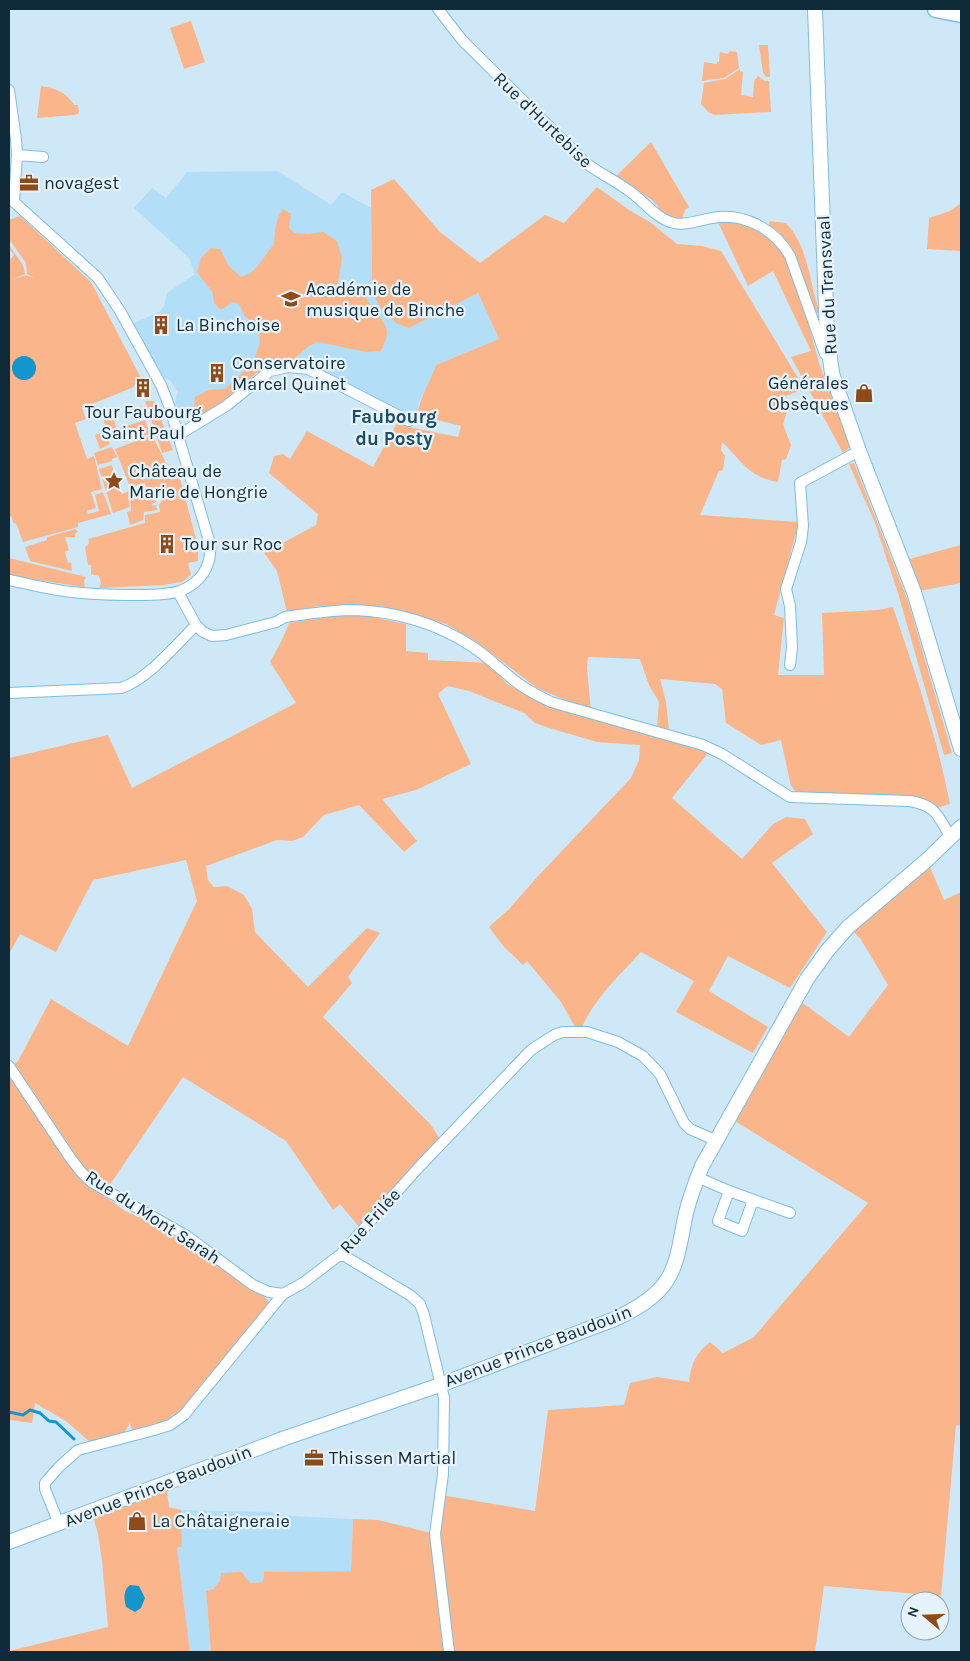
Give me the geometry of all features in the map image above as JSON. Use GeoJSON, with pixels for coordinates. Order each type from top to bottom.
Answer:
{"type":"FeatureCollection","features":[{"type":"Feature","properties":{"kind":"main road"},"geometry":{"type":"LineString","coordinates":[[936,9],[961,14]]}},
{"type":"Feature","properties":{"kind":"street","name":"Rue d'Hurtebise"},"geometry":{"type":"LineString","coordinates":[[438,9],[462,40],[586,163],[629,190],[661,218],[682,224],[731,217],[760,226],[776,237],[784,245],[790,256],[832,373]]}},
{"type":"Feature","properties":{"kind":"street","name":"Rue du Transvaal"},"geometry":{"type":"LineString","coordinates":[[815,9],[827,336],[832,373],[859,451],[914,592],[961,749]]}},
{"type":"Feature","properties":{"kind":"street"},"geometry":{"type":"LineString","coordinates":[[9,90],[17,155],[12,204],[98,278],[120,311],[161,385],[170,408],[211,551],[210,560],[201,576],[190,586],[178,592],[148,595],[96,595],[9,580]]}},
{"type":"Feature","properties":{"kind":"street"},"geometry":{"type":"LineString","coordinates":[[17,155],[43,157]]}},
{"type":"Feature","properties":{"kind":"street"},"geometry":{"type":"LineString","coordinates":[[177,436],[226,406],[270,371],[288,367],[308,369],[409,421]]}},
{"type":"Feature","properties":{"kind":"street"},"geometry":{"type":"LineString","coordinates":[[790,665],[792,647],[790,606],[786,589],[801,542],[803,526],[800,483],[859,451]]}},
{"type":"Feature","properties":{"kind":"street"},"geometry":{"type":"LineString","coordinates":[[178,592],[196,625],[204,632],[219,637],[276,622],[285,617],[354,610],[388,614],[418,621],[456,636],[486,656],[528,690],[552,702],[703,744],[790,797],[910,801],[922,804],[933,809],[950,836]]}},
{"type":"Feature","properties":{"kind":"street"},"geometry":{"type":"LineString","coordinates":[[9,693],[120,688],[130,685],[164,657],[196,625]]}},
{"type":"Feature","properties":{"kind":"street","name":"Avenue Prince Baudouin"},"geometry":{"type":"LineString","coordinates":[[9,1542],[285,1438],[440,1385],[615,1319],[638,1307],[656,1293],[668,1279],[672,1271],[686,1212],[697,1177],[807,979],[827,951],[848,927],[927,860],[961,827]]}},
{"type":"Feature","properties":{"kind":"street","name":"Rue Frilée"},"geometry":{"type":"LineString","coordinates":[[59,1524],[45,1489],[45,1483],[59,1467],[78,1450],[170,1425],[184,1415],[284,1294],[303,1283],[341,1254],[420,1166],[531,1050],[554,1035],[563,1032],[588,1032],[606,1038],[643,1056],[660,1074],[684,1123],[690,1129],[716,1141]]}},
{"type":"Feature","properties":{"kind":"street","name":"Rue du Mont Sarah"},"geometry":{"type":"LineString","coordinates":[[9,1066],[71,1159],[82,1173],[94,1183],[187,1236],[253,1285],[269,1292],[284,1294]]}},
{"type":"Feature","properties":{"kind":"street"},"geometry":{"type":"LineString","coordinates":[[697,1177],[728,1191],[790,1213]]}},
{"type":"Feature","properties":{"kind":"street"},"geometry":{"type":"LineString","coordinates":[[728,1191],[718,1221],[742,1231],[753,1200]]}},
{"type":"Feature","properties":{"kind":"street"},"geometry":{"type":"LineString","coordinates":[[341,1254],[410,1295],[420,1304],[424,1315],[444,1398],[444,1474],[435,1534],[449,1652]]}},
{"type":"Feature","properties":{"kind":"shaded area"},"geometry":{"type":"Polygon","coordinates":[[[191,21],[205,62],[184,69],[170,28],[191,21]]]}},
{"type":"Feature","properties":{"kind":"shaded area"},"geometry":{"type":"Polygon","coordinates":[[[759,45],[768,45],[770,77],[766,77],[763,73],[759,45]]]}},
{"type":"Feature","properties":{"kind":"shaded area"},"geometry":{"type":"Polygon","coordinates":[[[730,51],[737,52],[739,68],[724,78],[702,81],[704,62],[717,64],[720,52],[727,54],[730,51]]]}},
{"type":"Feature","properties":{"kind":"shaded area"},"geometry":{"type":"Polygon","coordinates":[[[740,69],[743,72],[741,95],[753,97],[754,81],[758,76],[765,81],[769,81],[771,112],[714,115],[708,112],[701,104],[704,83],[725,79],[740,69]]]}},
{"type":"Feature","properties":{"kind":"shaded area"},"geometry":{"type":"Polygon","coordinates":[[[41,86],[55,89],[64,94],[74,105],[78,105],[79,113],[75,115],[37,118],[41,86]]]}},
{"type":"Feature","properties":{"kind":"shaded area"},"geometry":{"type":"Polygon","coordinates":[[[651,142],[689,207],[685,210],[682,219],[674,221],[659,210],[652,200],[615,177],[651,142]]]}},
{"type":"Feature","properties":{"kind":"shaded area","name":"Académie de musique de Binche"},"geometry":{"type":"Polygon","coordinates":[[[278,171],[331,205],[342,192],[371,208],[372,293],[409,328],[478,293],[499,339],[436,365],[430,382],[419,401],[417,415],[400,411],[379,402],[314,366],[299,363],[280,364],[256,373],[233,394],[205,413],[195,418],[180,418],[175,400],[178,392],[170,380],[164,378],[132,324],[159,312],[164,306],[167,293],[195,274],[189,258],[134,208],[152,188],[166,198],[187,172],[278,171]]]}},
{"type":"Feature","properties":{"kind":"shaded area"},"geometry":{"type":"Polygon","coordinates":[[[394,179],[440,232],[480,263],[545,215],[564,223],[597,187],[629,210],[650,222],[677,244],[702,246],[721,251],[798,378],[802,390],[783,397],[787,412],[783,424],[791,445],[786,459],[782,460],[778,482],[768,480],[752,472],[722,442],[721,450],[725,456],[723,470],[719,471],[700,515],[799,522],[774,615],[784,618],[778,675],[824,675],[822,613],[878,610],[893,607],[932,729],[950,804],[936,808],[796,792],[791,786],[781,740],[761,745],[726,723],[722,689],[715,684],[660,679],[666,702],[669,730],[657,726],[659,702],[649,685],[640,659],[588,657],[587,668],[591,711],[537,688],[475,641],[446,624],[381,606],[319,606],[287,612],[277,571],[264,553],[316,525],[318,514],[269,473],[274,456],[283,454],[290,459],[307,431],[373,467],[398,421],[409,427],[458,437],[461,426],[417,415],[423,396],[436,365],[499,339],[478,293],[409,328],[396,323],[382,310],[372,293],[371,190],[394,179]]]}},
{"type":"Feature","properties":{"kind":"shaded area"},"geometry":{"type":"Polygon","coordinates":[[[961,203],[961,251],[927,249],[929,218],[950,211],[961,203]]]}},
{"type":"Feature","properties":{"kind":"shaded area"},"geometry":{"type":"Polygon","coordinates":[[[283,209],[291,214],[289,227],[294,233],[323,232],[337,241],[342,258],[338,282],[343,291],[353,288],[363,292],[385,324],[386,340],[381,351],[366,352],[318,342],[309,346],[295,358],[256,373],[233,394],[205,413],[194,408],[195,397],[209,390],[225,389],[254,361],[260,342],[259,330],[244,315],[239,304],[233,302],[221,310],[214,303],[213,293],[197,272],[201,258],[211,248],[220,249],[229,266],[241,277],[247,275],[256,268],[274,245],[277,222],[283,209]]]}},
{"type":"Feature","properties":{"kind":"shaded area"},"geometry":{"type":"Polygon","coordinates":[[[20,216],[91,282],[141,378],[136,381],[134,387],[82,408],[86,419],[75,423],[87,459],[94,456],[102,489],[91,492],[96,508],[87,511],[88,514],[99,511],[95,495],[103,492],[111,514],[78,523],[78,527],[23,542],[16,523],[14,524],[11,516],[9,517],[9,261],[14,255],[9,245],[23,265],[25,274],[12,280],[26,275],[34,278],[27,274],[26,263],[11,242],[9,244],[9,220],[20,216]]]}},
{"type":"Feature","properties":{"kind":"shaded area"},"geometry":{"type":"Polygon","coordinates":[[[770,221],[786,223],[794,233],[808,266],[820,313],[815,313],[792,249],[779,232],[769,225],[770,221]]]}},
{"type":"Feature","properties":{"kind":"shaded area"},"geometry":{"type":"Polygon","coordinates":[[[718,222],[741,224],[755,230],[780,248],[799,288],[819,363],[849,443],[849,448],[843,453],[791,357],[811,351],[773,271],[748,286],[718,222]]]}},
{"type":"Feature","properties":{"kind":"shaded area"},"geometry":{"type":"Polygon","coordinates":[[[145,401],[154,401],[173,450],[162,453],[145,401]]]}},
{"type":"Feature","properties":{"kind":"shaded area"},"geometry":{"type":"Polygon","coordinates":[[[108,417],[109,419],[113,418],[118,432],[106,436],[110,444],[100,449],[95,435],[107,431],[103,419],[108,417]]]}},
{"type":"Feature","properties":{"kind":"shaded area"},"geometry":{"type":"Polygon","coordinates":[[[145,420],[150,434],[124,442],[120,428],[145,420]]]}},
{"type":"Feature","properties":{"kind":"shaded area"},"geometry":{"type":"Polygon","coordinates":[[[152,435],[170,471],[178,471],[198,546],[198,561],[188,563],[191,575],[182,582],[163,585],[99,588],[101,583],[99,576],[91,574],[91,565],[88,565],[85,547],[88,545],[88,539],[145,523],[145,515],[160,512],[159,505],[163,499],[163,493],[160,490],[147,489],[145,483],[130,487],[115,449],[152,435]]]}},
{"type":"Feature","properties":{"kind":"shaded area"},"geometry":{"type":"Polygon","coordinates":[[[112,447],[117,457],[112,459],[112,461],[98,465],[94,453],[112,447]]]}},
{"type":"Feature","properties":{"kind":"shaded area"},"geometry":{"type":"Polygon","coordinates":[[[854,463],[908,601],[952,753],[944,755],[898,593],[875,523],[849,464],[854,463]]]}},
{"type":"Feature","properties":{"kind":"shaded area"},"geometry":{"type":"Polygon","coordinates":[[[112,465],[122,494],[129,491],[131,496],[128,498],[130,507],[113,513],[99,469],[112,465]]]}},
{"type":"Feature","properties":{"kind":"shaded area"},"geometry":{"type":"Polygon","coordinates":[[[154,492],[156,502],[152,506],[156,505],[157,510],[144,512],[143,520],[130,525],[127,512],[131,511],[130,498],[154,492]]]}},
{"type":"Feature","properties":{"kind":"shaded area"},"geometry":{"type":"Polygon","coordinates":[[[76,529],[78,532],[75,533],[75,537],[65,537],[69,550],[65,552],[68,563],[71,562],[72,571],[30,561],[25,547],[47,540],[47,537],[76,529]]]}},
{"type":"Feature","properties":{"kind":"shaded area"},"geometry":{"type":"Polygon","coordinates":[[[961,545],[961,583],[914,592],[902,561],[961,545]]]}},
{"type":"Feature","properties":{"kind":"shaded area"},"geometry":{"type":"Polygon","coordinates":[[[9,558],[86,577],[84,581],[85,587],[9,576],[9,558]]]}},
{"type":"Feature","properties":{"kind":"shaded area"},"geometry":{"type":"Polygon","coordinates":[[[349,614],[406,624],[406,651],[428,653],[428,660],[488,663],[507,684],[542,703],[599,721],[689,743],[708,753],[672,798],[742,859],[773,824],[786,817],[805,819],[813,834],[772,863],[827,932],[790,988],[728,956],[709,991],[768,1027],[753,1053],[676,1012],[694,981],[641,952],[600,998],[581,1029],[575,1027],[561,1002],[527,961],[523,965],[504,947],[489,927],[509,909],[631,778],[639,760],[640,745],[597,742],[546,727],[535,723],[524,713],[469,691],[447,686],[438,694],[471,764],[416,790],[382,799],[417,841],[404,852],[359,805],[324,815],[303,837],[292,841],[277,840],[206,866],[208,880],[214,887],[227,886],[244,895],[252,909],[255,932],[308,987],[367,928],[380,933],[348,977],[352,983],[323,1017],[431,1125],[440,1139],[387,1198],[367,1216],[359,1227],[340,1204],[333,1210],[286,1141],[183,1077],[107,1189],[92,1179],[55,1131],[30,1088],[12,1066],[18,1061],[51,999],[128,1046],[197,901],[186,860],[93,880],[56,952],[20,934],[9,954],[9,758],[108,735],[132,788],[296,703],[270,662],[289,623],[349,614]]]}},
{"type":"Feature","properties":{"kind":"shaded area"},"geometry":{"type":"Polygon","coordinates":[[[927,860],[944,900],[961,892],[961,1426],[956,1425],[941,1591],[900,1592],[824,1586],[815,1652],[211,1652],[206,1591],[213,1589],[220,1581],[221,1573],[242,1572],[250,1583],[263,1582],[264,1572],[351,1571],[353,1519],[378,1520],[435,1534],[441,1495],[535,1511],[548,1410],[624,1405],[630,1383],[657,1377],[689,1382],[695,1359],[710,1342],[723,1353],[754,1337],[868,1203],[730,1118],[796,998],[849,1037],[888,985],[860,938],[848,927],[927,860]]]}},
{"type":"Feature","properties":{"kind":"shaded area"},"geometry":{"type":"Polygon","coordinates":[[[9,1070],[84,1181],[125,1211],[154,1224],[177,1238],[264,1296],[269,1302],[266,1312],[205,1385],[183,1408],[165,1421],[132,1430],[130,1423],[124,1433],[90,1442],[66,1421],[35,1403],[32,1423],[10,1420],[9,1435],[9,1070]]]}},
{"type":"Feature","properties":{"kind":"shaded area"},"geometry":{"type":"Polygon","coordinates":[[[166,1484],[169,1507],[181,1510],[182,1547],[177,1547],[190,1652],[9,1652],[108,1627],[102,1561],[92,1512],[166,1484]]]}},
{"type":"Feature","properties":{"kind":"shaded area"},"geometry":{"type":"Polygon","coordinates":[[[181,1510],[273,1512],[274,1515],[353,1519],[351,1571],[264,1572],[263,1582],[250,1583],[242,1572],[220,1581],[213,1589],[206,1592],[211,1652],[190,1652],[177,1547],[182,1546],[181,1510]]]}},
{"type":"Feature","properties":{"kind":"water"},"geometry":{"type":"Polygon","coordinates":[[[24,356],[29,357],[35,363],[35,373],[29,379],[24,380],[19,379],[13,373],[12,368],[13,363],[19,357],[24,356]]]}},
{"type":"Feature","properties":{"kind":"water"},"geometry":{"type":"Polygon","coordinates":[[[130,1585],[139,1586],[145,1598],[141,1608],[135,1612],[126,1607],[125,1604],[125,1592],[130,1585]]]}},
{"type":"Feature","properties":{"kind":"waterway"},"geometry":{"type":"LineString","coordinates":[[9,1412],[23,1415],[30,1410],[40,1413],[49,1421],[56,1422],[74,1439]]}},
{"type":"Feature","properties":{"kind":"place","name":"novagest"},"geometry":{"type":"Point","coordinates":[29,183]}},
{"type":"Feature","properties":{"kind":"place","name":"Académie de musique de Binche"},"geometry":{"type":"Point","coordinates":[291,299]}},
{"type":"Feature","properties":{"kind":"place","name":"La Binchoise"},"geometry":{"type":"Point","coordinates":[161,325]}},
{"type":"Feature","properties":{"kind":"place","name":"Conservatoire Marcel Quinet"},"geometry":{"type":"Point","coordinates":[217,373]}},
{"type":"Feature","properties":{"kind":"place","name":"Tour Faubourg Saint Paul"},"geometry":{"type":"Point","coordinates":[143,388]}},
{"type":"Feature","properties":{"kind":"place","name":"Générales Obsèques"},"geometry":{"type":"Point","coordinates":[864,393]}},
{"type":"Feature","properties":{"kind":"place","name":"Château de Marie de Hongrie"},"geometry":{"type":"Point","coordinates":[114,481]}},
{"type":"Feature","properties":{"kind":"place","name":"Tour sur Roc"},"geometry":{"type":"Point","coordinates":[167,544]}},
{"type":"Feature","properties":{"kind":"place","name":"Thissen Martial"},"geometry":{"type":"Point","coordinates":[314,1458]}},
{"type":"Feature","properties":{"kind":"place","name":"La Châtaigneraie"},"geometry":{"type":"Point","coordinates":[137,1521]}},
{"type":"Feature","properties":{"kind":"district","name":"Faubourg du Posty"},"geometry":{"type":"Point","coordinates":[394,427]}}]}
